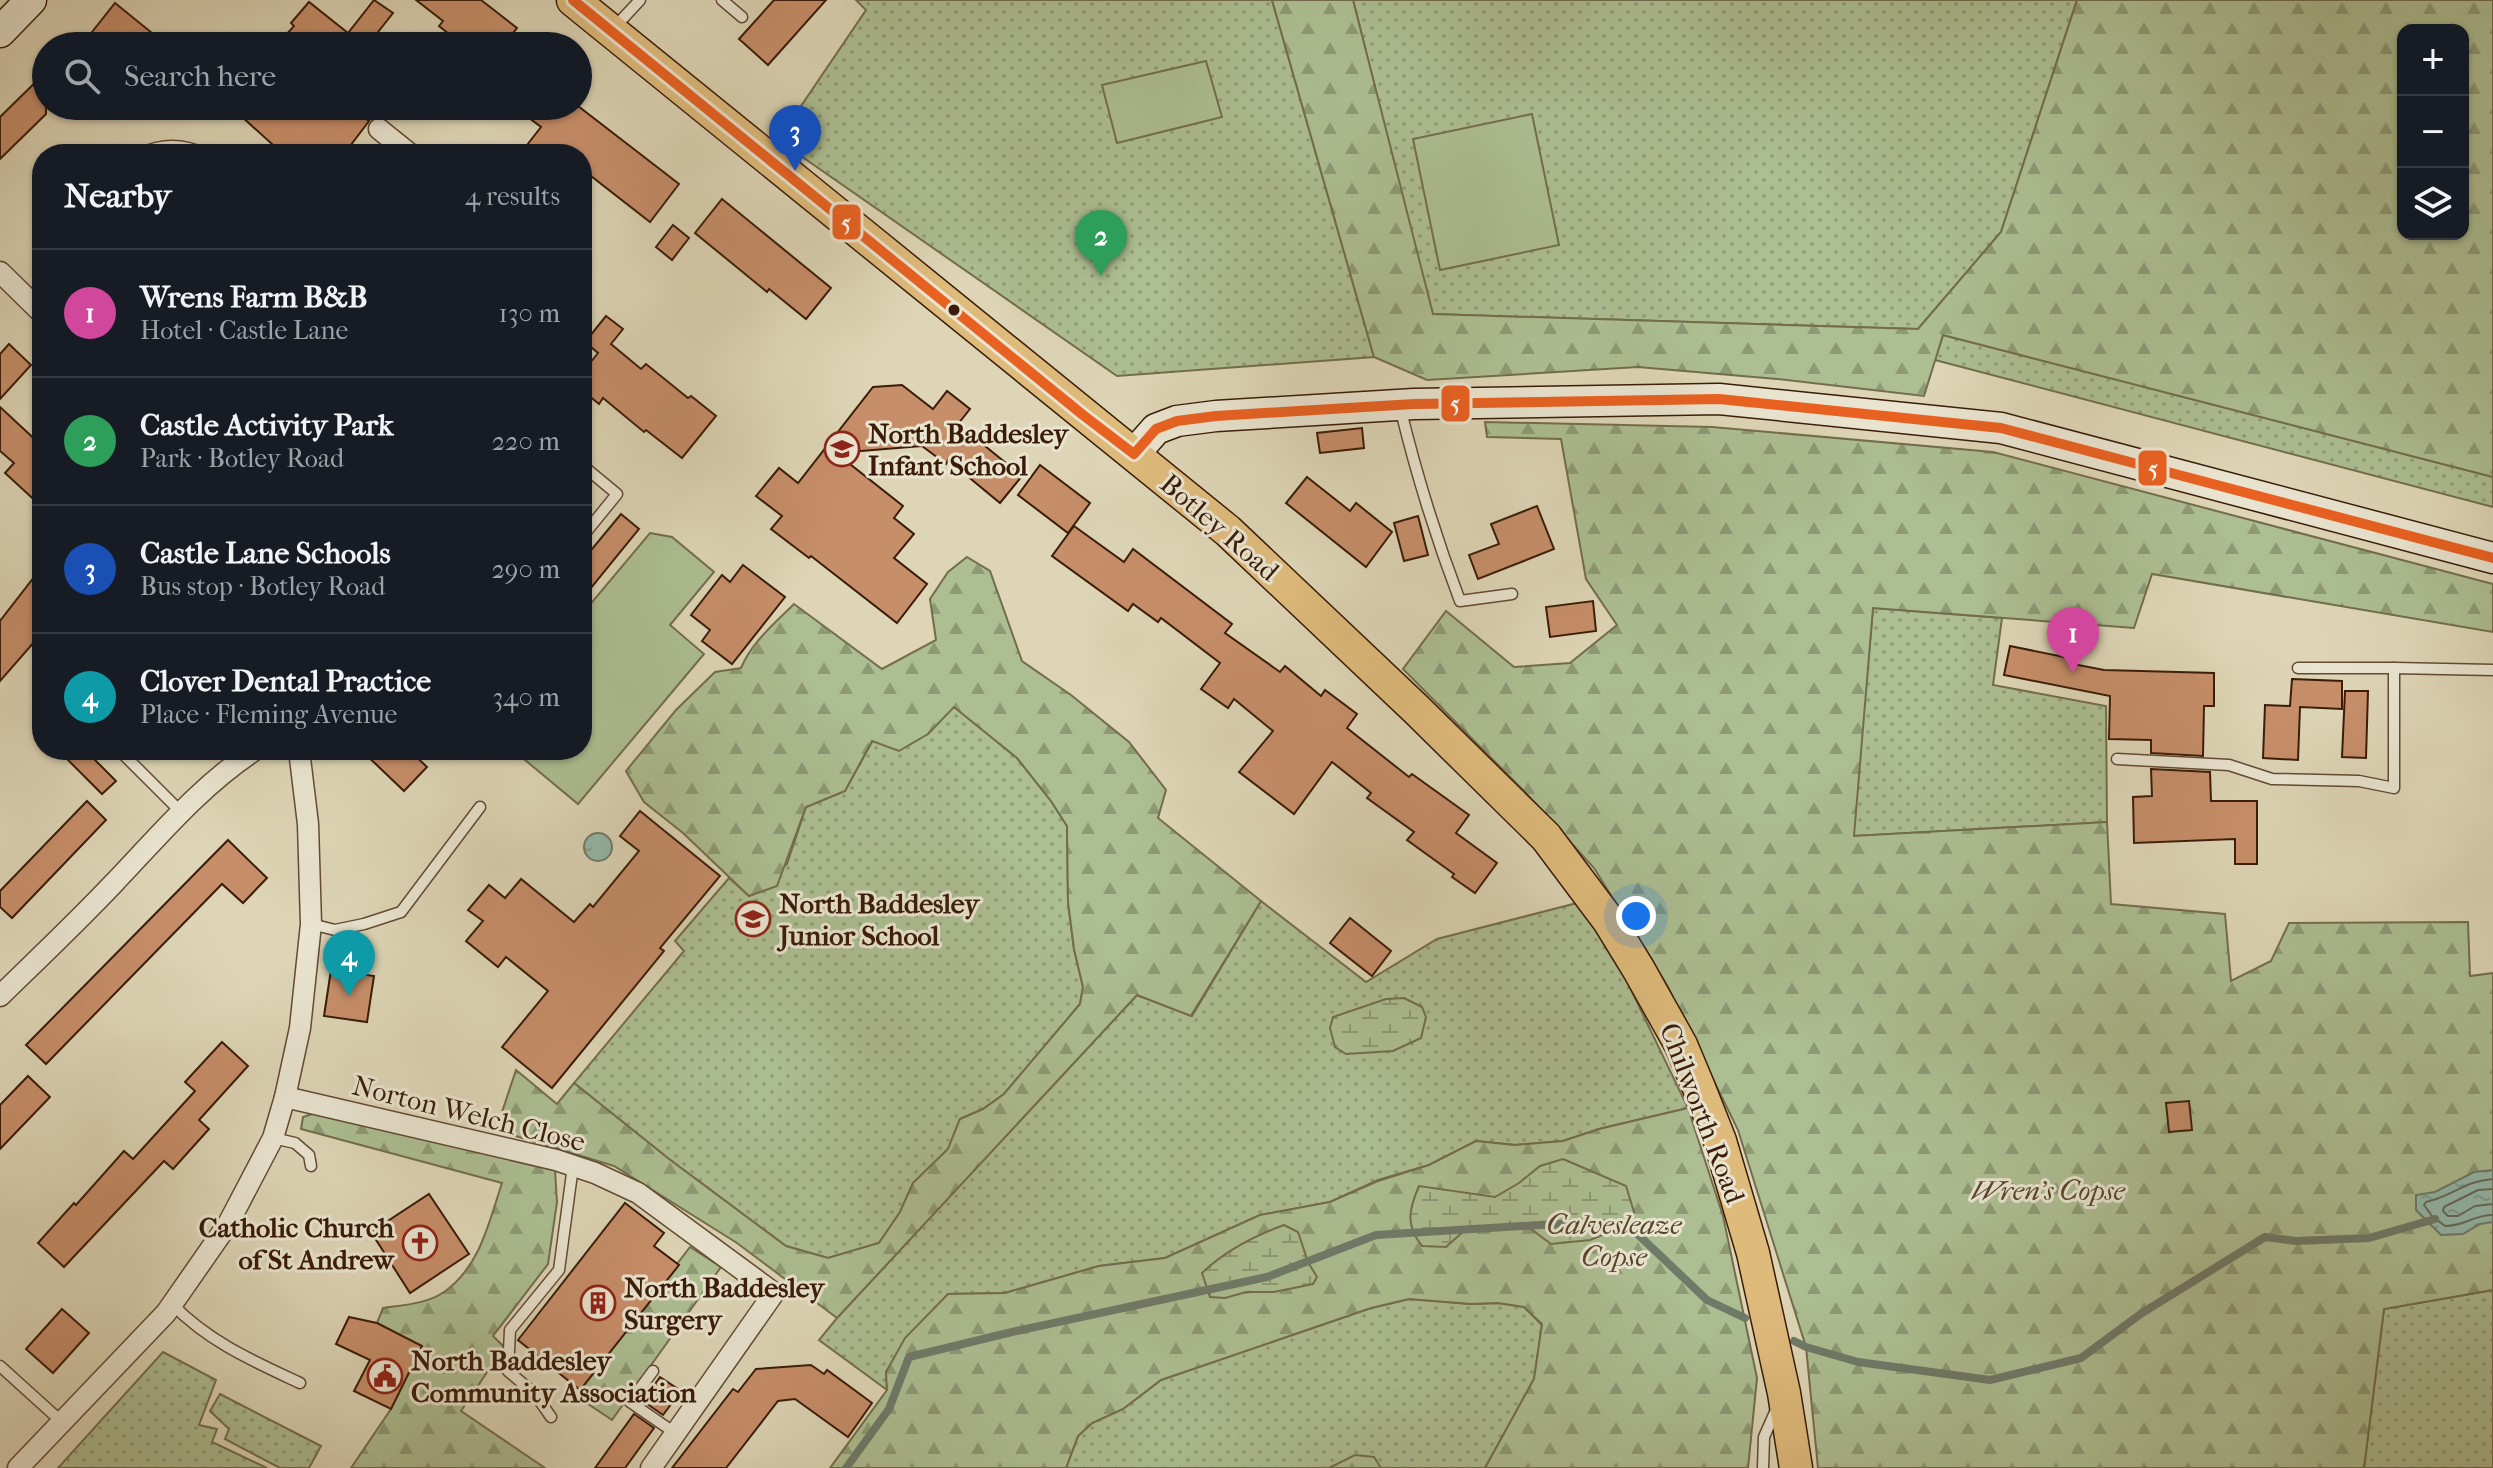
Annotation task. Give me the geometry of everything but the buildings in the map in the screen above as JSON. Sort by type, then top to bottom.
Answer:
[{"type":"main road","name":"Botley Road","points":[[573,0],[1134,454],[1260,560],[1546,837]]},
{"type":"main road","name":"Chilworth Road","points":[[1546,837],[1609,921],[1639,970],[1681,1045],[1720,1141],[1753,1253],[1784,1393],[1796,1468]]},
{"type":"street","points":[[0,32],[31,0]]},
{"type":"street","points":[[379,129],[398,144]]},
{"type":"street","points":[[0,272],[32,303]]},
{"type":"street","points":[[1134,454],[1156,429],[1177,421],[1237,414],[1400,405],[1719,399],[2001,428],[2493,558]]},
{"type":"street","points":[[0,996],[112,886],[181,812],[239,760]]},
{"type":"street","points":[[18,1468],[172,1304],[228,1224],[273,1138],[300,1028],[311,924],[308,824],[300,760]]},
{"type":"street","name":"Norton Welch Close","points":[[285,1097],[595,1173],[638,1193],[774,1293],[651,1468]]},
{"type":"lane","points":[[611,30],[640,0]]},
{"type":"lane","points":[[722,0],[742,17]]},
{"type":"lane","points":[[1400,405],[1412,459],[1460,601],[1512,594]]},
{"type":"lane","points":[[592,473],[617,494],[592,525]]},
{"type":"lane","points":[[2298,668],[2493,670]]},
{"type":"lane","points":[[2117,759],[2229,765],[2272,779],[2359,781],[2394,788],[2394,668]]},
{"type":"lane","points":[[129,760],[181,812]]},
{"type":"lane","points":[[311,924],[335,930],[401,912],[480,807]]},
{"type":"lane","points":[[273,1138],[295,1143],[309,1155],[311,1166]]},
{"type":"lane","points":[[551,1417],[535,1394],[508,1371],[510,1330],[559,1270],[573,1166]]},
{"type":"lane","points":[[172,1304],[202,1332],[227,1348],[300,1383]]},
{"type":"lane","points":[[0,1366],[63,1423]]},
{"type":"lane","points":[[653,1371],[630,1402],[675,1433]]},
{"type":"lane","points":[[1763,1468],[1764,1437],[1784,1393]]},
{"type":"green space","points":[[856,0],[1272,0],[1374,357],[1117,376],[778,140],[866,10]]},
{"type":"green space","points":[[1272,0],[1353,0],[1433,314],[1918,329],[2001,232],[2077,0],[2493,0],[2493,477],[1943,335],[1924,396],[1638,367],[1427,380],[1374,357]]},
{"type":"green space","points":[[1353,0],[2077,0],[2001,232],[1918,329],[1432,314]]},
{"type":"green space","points":[[1206,61],[1222,117],[1117,143],[1102,85]]},
{"type":"green space","points":[[1532,114],[1559,245],[1440,270],[1413,139]]},
{"type":"green space","points":[[1943,335],[2493,477],[2493,507],[1935,360]]},
{"type":"green space","name":"Wren's Copse","points":[[1485,422],[1712,427],[1993,452],[2493,584],[2493,632],[2152,574],[2134,628],[1873,608],[1854,836],[2107,822],[2111,904],[2225,914],[2231,981],[2271,961],[2289,923],[2468,922],[2470,976],[2493,973],[2493,1290],[2384,1309],[2364,1468],[1818,1468],[1806,1347],[1738,1130],[1667,985],[1594,868],[1524,791],[1403,669],[1446,611],[1514,667],[1570,663],[1617,625],[1586,579],[1561,439],[1487,437]]},
{"type":"green space","points":[[650,533],[672,537],[714,572],[670,625],[704,654],[578,804],[525,760],[592,760],[592,602]]},
{"type":"green space","points":[[967,557],[990,571],[1022,661],[1071,695],[1129,742],[1166,790],[1158,818],[1261,901],[1191,1016],[1137,995],[837,1318],[737,1243],[614,1166],[496,1130],[516,1070],[557,1104],[574,1083],[786,1246],[828,1258],[879,1243],[900,1212],[913,1183],[948,1149],[960,1119],[983,1109],[1004,1094],[1080,1004],[1083,987],[1068,902],[1067,826],[1017,758],[954,707],[928,734],[899,751],[872,741],[845,791],[806,807],[777,886],[749,896],[683,833],[644,802],[626,771],[676,710],[715,672],[741,668],[757,642],[794,604],[882,669],[936,640],[930,599],[948,572]]},
{"type":"green space","points":[[1873,608],[2002,618],[1993,685],[2106,706],[2107,822],[1853,836]]},
{"type":"green space","points":[[953,706],[1017,758],[1067,826],[1068,902],[1083,987],[1080,1004],[1004,1094],[983,1109],[960,1119],[948,1149],[913,1183],[900,1212],[879,1243],[828,1258],[786,1246],[574,1083],[684,951],[675,941],[729,878],[749,896],[787,864],[806,807],[845,791],[873,740],[928,734]]},
{"type":"green space","points":[[1261,901],[1366,982],[1437,939],[1581,902],[1620,967],[1688,1108],[1599,1129],[1563,1141],[1515,1145],[1476,1141],[1429,1165],[1378,1180],[1330,1202],[1260,1215],[1165,1258],[1099,1266],[1005,1293],[948,1294],[886,1372],[887,1390],[819,1340],[1137,995],[1192,1016]]},
{"type":"green space","points":[[1404,998],[1422,1007],[1426,1017],[1421,1038],[1393,1051],[1346,1054],[1335,1047],[1330,1028],[1333,1017],[1386,999]]},
{"type":"green space","name":"Calvesleaze Copse","points":[[1688,1108],[1723,1216],[1757,1378],[1748,1468],[1485,1468],[1534,1379],[1542,1324],[1524,1307],[1409,1299],[1371,1308],[1161,1380],[1123,1409],[1092,1423],[1078,1436],[1066,1468],[830,1468],[887,1390],[886,1372],[905,1338],[948,1294],[1005,1293],[1099,1266],[1165,1258],[1260,1215],[1330,1202],[1378,1181],[1429,1165],[1476,1141],[1515,1145],[1563,1141],[1599,1129]]},
{"type":"green space","points":[[315,1113],[555,1170],[557,1202],[548,1264],[493,1336],[504,1347],[461,1411],[545,1468],[351,1468],[391,1409],[422,1347],[377,1323],[383,1308],[430,1299],[456,1282],[482,1243],[502,1183],[301,1129],[303,1117]]},
{"type":"green space","points":[[1563,1159],[1626,1186],[1634,1212],[1628,1225],[1590,1240],[1551,1244],[1527,1226],[1465,1230],[1446,1247],[1422,1246],[1413,1231],[1410,1217],[1419,1186],[1495,1197],[1540,1166]]},
{"type":"green space","points":[[1284,1225],[1298,1232],[1308,1262],[1317,1277],[1313,1284],[1274,1292],[1210,1297],[1202,1273],[1241,1244]]},
{"type":"green space","points":[[690,1247],[721,1267],[612,1420],[576,1396]]},
{"type":"green space","points":[[2493,1290],[2493,1468],[2364,1468],[2384,1309]]},
{"type":"green space","points":[[1409,1299],[1524,1307],[1542,1325],[1534,1379],[1485,1468],[1066,1468],[1078,1436],[1092,1423],[1123,1409],[1161,1380],[1371,1308]]},
{"type":"green space","points":[[163,1352],[216,1380],[199,1425],[217,1429],[212,1442],[267,1468],[58,1468]]},
{"type":"green space","points":[[220,1394],[321,1446],[309,1468],[280,1468],[225,1439],[229,1429],[210,1411]]},
{"type":"green space","points":[[1355,1455],[1374,1457],[1381,1468],[1329,1468]]},
{"type":"water","points":[[598,833],[608,837],[612,847],[608,857],[598,861],[588,857],[584,847],[588,837]]},
{"type":"water","points":[[2493,1170],[2493,1222],[2480,1224],[2463,1234],[2441,1235],[2416,1210],[2416,1195],[2435,1192],[2474,1172]]},
{"type":"waterway","points":[[1794,1341],[1858,1362],[1990,1380],[2081,1358],[2142,1313],[2265,1237],[2296,1241],[2369,1238],[2435,1219]]},
{"type":"waterway","points":[[846,1468],[889,1409],[909,1357],[1267,1277],[1376,1235],[1589,1222],[1628,1225],[1707,1300],[1745,1318]]},
{"type":"transit line","name":"5","points":[[573,0],[1134,454],[1156,429],[1177,421],[1216,416],[1414,404],[1719,399],[2001,428],[2493,558]]},
{"type":"place","name":"Castle Lane Schools","points":[[795,171]]},
{"type":"place","name":"Castle Activity Park","points":[[1101,276]]},
{"type":"place","name":"North Baddesley Infant School","points":[[842,449]]},
{"type":"place","name":"Wrens Farm B&B","points":[[2073,673]]},
{"type":"place","name":"North Baddesley Junior School","points":[[753,919]]},
{"type":"place","name":"Clover Dental Practice","points":[[349,996]]},
{"type":"place","name":"Catholic Church of St Andrew","points":[[420,1243]]},
{"type":"place","name":"North Baddesley Surgery","points":[[598,1303]]},
{"type":"place","name":"North Baddesley Community Association","points":[[385,1376]]}]
